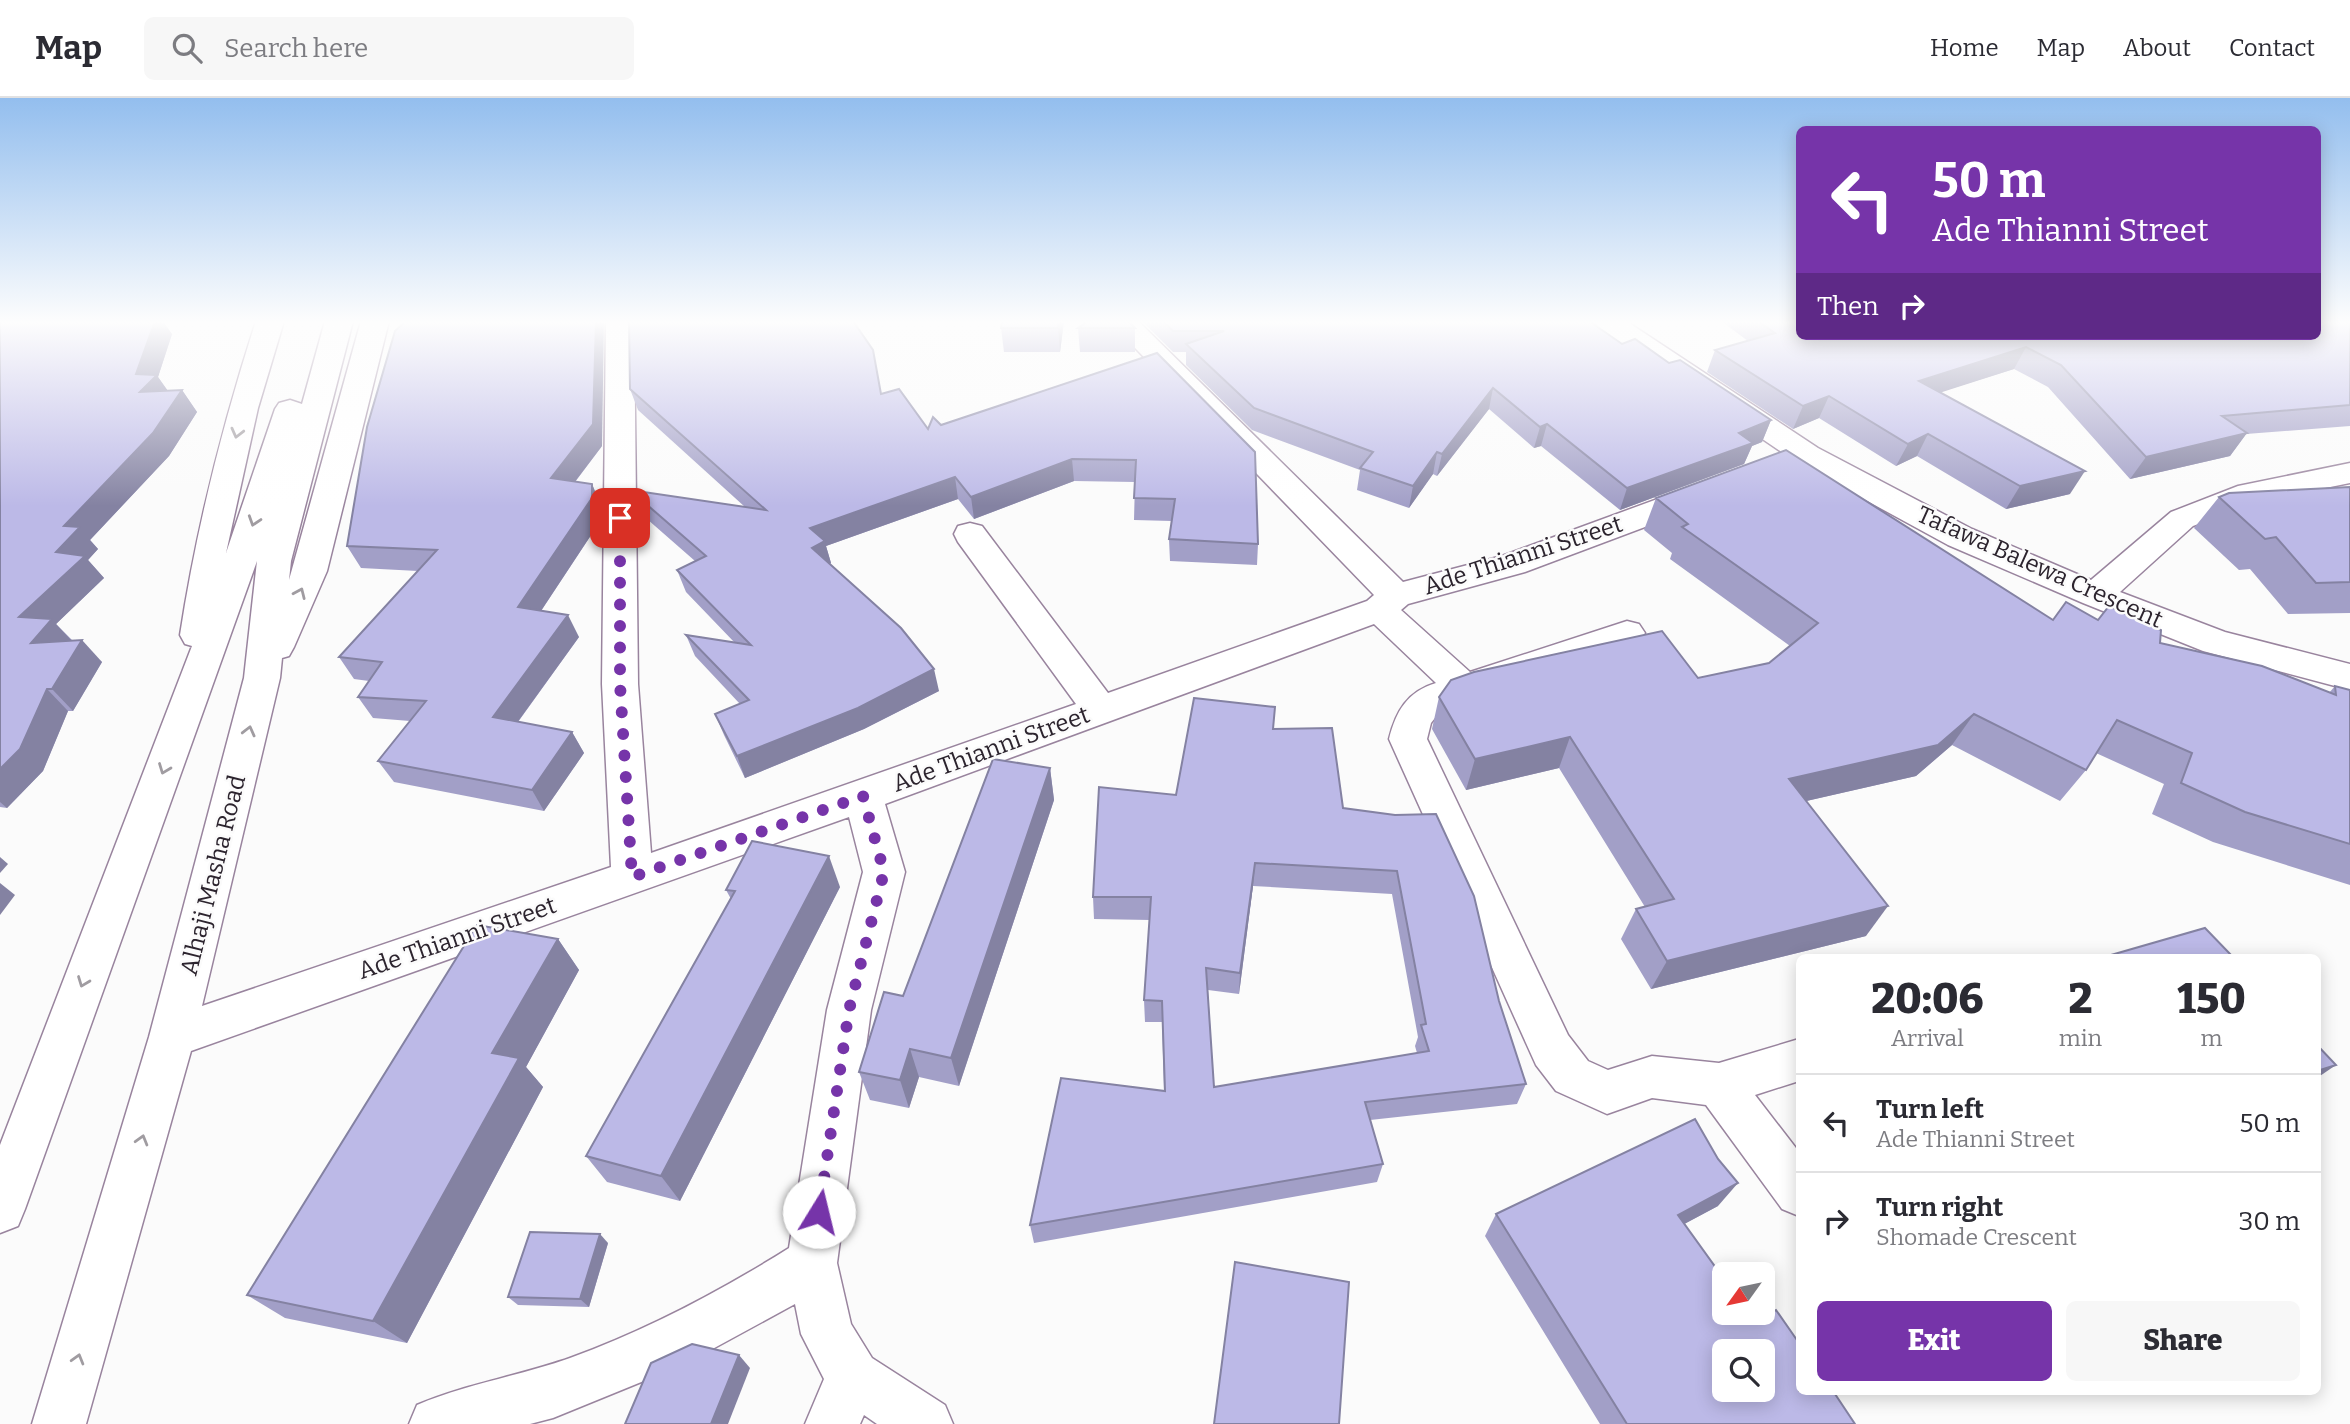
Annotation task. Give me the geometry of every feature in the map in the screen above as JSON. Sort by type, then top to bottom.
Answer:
[{"type":"street","points":[[188,706],[212,537],[251,383]]},
{"type":"street","points":[[262,678],[310,571],[359,383]]},
{"type":"street","points":[[620,383],[620,684],[632,877]]},
{"type":"street","points":[[1181,383],[1388,602],[1464,688]]},
{"type":"street","name":"Tafawa Balewa Crescent","points":[[1702,383],[1807,455],[1960,537],[2095,595],[2216,642],[2350,677]]},
{"type":"street","name":"Alhaji Masha Road","points":[[0,1209],[310,384]]},
{"type":"street","name":"Alhaji Masha Road","points":[[59,1424],[172,1037],[262,678],[274,561],[310,384]]},
{"type":"street","name":"Ade Thianni Street","points":[[172,1037],[863,796],[1388,602],[1513,564],[1807,455]]},
{"type":"street","points":[[2095,595],[2182,519],[2249,494],[2350,473]]},
{"type":"street","points":[[970,534],[1100,709]]},
{"type":"street","points":[[1627,633],[1429,699],[1413,719],[1408,739],[1552,1049],[1572,1076],[1606,1091],[1652,1077],[1719,1084],[1796,1061]]},
{"type":"street","points":[[863,796],[884,872],[849,1010],[812,1263],[843,1400],[926,1424]]},
{"type":"street","points":[[1719,1084],[1796,1188]]},
{"type":"street","points":[[436,1424],[468,1411],[566,1386],[657,1352],[747,1305],[812,1263]]},
{"type":"building","points":[[0,383],[149,383],[140,392],[182,390],[153,433],[64,526],[80,527],[56,552],[85,556],[19,617],[52,619],[31,643],[82,640],[52,689],[47,689],[20,749],[0,769]]},
{"type":"building","points":[[380,383],[594,383],[593,424],[551,478],[592,484],[592,498],[518,607],[568,615],[493,717],[572,732],[532,790],[378,761],[426,701],[358,697],[382,662],[339,657],[437,550],[347,546],[367,427]]},
{"type":"building","points":[[630,383],[879,383],[881,394],[899,389],[928,429],[933,417],[941,425],[1067,383],[1187,383],[1255,452],[1258,544],[1169,539],[1175,499],[1134,498],[1136,460],[1072,459],[971,497],[955,477],[810,528],[825,541],[812,548],[901,628],[934,669],[858,708],[737,756],[715,714],[749,700],[686,635],[751,645],[677,570],[706,556],[630,490],[766,510],[630,389]]},
{"type":"building","points":[[1227,383],[1715,383],[1771,420],[1739,433],[1753,443],[1627,488],[1547,424],[1540,427],[1493,388],[1442,454],[1437,452],[1413,486],[1360,468],[1373,452],[1254,408]]},
{"type":"building","points":[[1767,383],[1922,383],[2085,471],[2020,486],[1928,434],[1908,444],[1829,396],[1803,406]]},
{"type":"building","points":[[2078,383],[2350,383],[2350,405],[2222,416],[2247,433],[2146,457]]},
{"type":"building","points":[[1786,450],[2053,620],[2066,602],[2098,620],[2109,606],[2161,630],[2160,643],[2262,666],[2336,695],[2335,686],[2350,690],[2350,844],[2245,812],[2181,783],[2192,753],[2117,720],[2086,770],[1974,714],[1938,745],[1789,779],[1888,906],[1667,961],[1636,909],[1674,899],[1570,737],[1475,759],[1439,697],[1451,680],[1474,672],[1662,631],[1698,678],[1769,663],[1818,623],[1682,527],[1688,524],[1656,498]]},
{"type":"building","points":[[2350,487],[2350,582],[2316,583],[2276,537],[2265,539],[2219,497],[2229,493]]},
{"type":"building","points":[[1194,698],[1275,707],[1273,729],[1332,728],[1343,808],[1395,815],[1436,814],[1474,896],[1499,1001],[1526,1084],[1365,1102],[1383,1164],[1030,1225],[1061,1078],[1165,1091],[1162,1001],[1144,1000],[1151,897],[1093,897],[1099,787],[1176,795]],"holes":[[[1255,863],[1397,871],[1426,1024],[1421,1025],[1429,1051],[1214,1087],[1206,968],[1240,973]]]},
{"type":"building","points":[[993,759],[1050,768],[951,1058],[910,1049],[900,1080],[859,1072],[884,992],[903,996]]},
{"type":"building","points":[[752,841],[829,856],[661,1176],[586,1156],[735,891],[726,890]]},
{"type":"building","points":[[477,925],[558,939],[492,1053],[519,1058],[373,1321],[247,1295]]},
{"type":"building","points":[[2205,928],[2230,954],[2114,954]]},
{"type":"building","points":[[2321,1049],[2336,1065],[2321,1070]]},
{"type":"building","points":[[1695,1119],[1718,1159],[1738,1183],[1678,1215],[1712,1262],[1712,1325],[1775,1325],[1776,1310],[1796,1339],[1796,1395],[1836,1395],[1855,1424],[1627,1424],[1496,1214]]},
{"type":"building","points":[[530,1232],[600,1234],[580,1299],[508,1297]]},
{"type":"building","points":[[1235,1262],[1349,1282],[1339,1424],[1214,1424]]},
{"type":"building","points":[[692,1344],[739,1355],[711,1424],[625,1424],[651,1363]]},
{"type":"route","points":[[620,518],[620,684],[632,877],[863,796],[884,872],[849,1010],[819,1212]]}]
